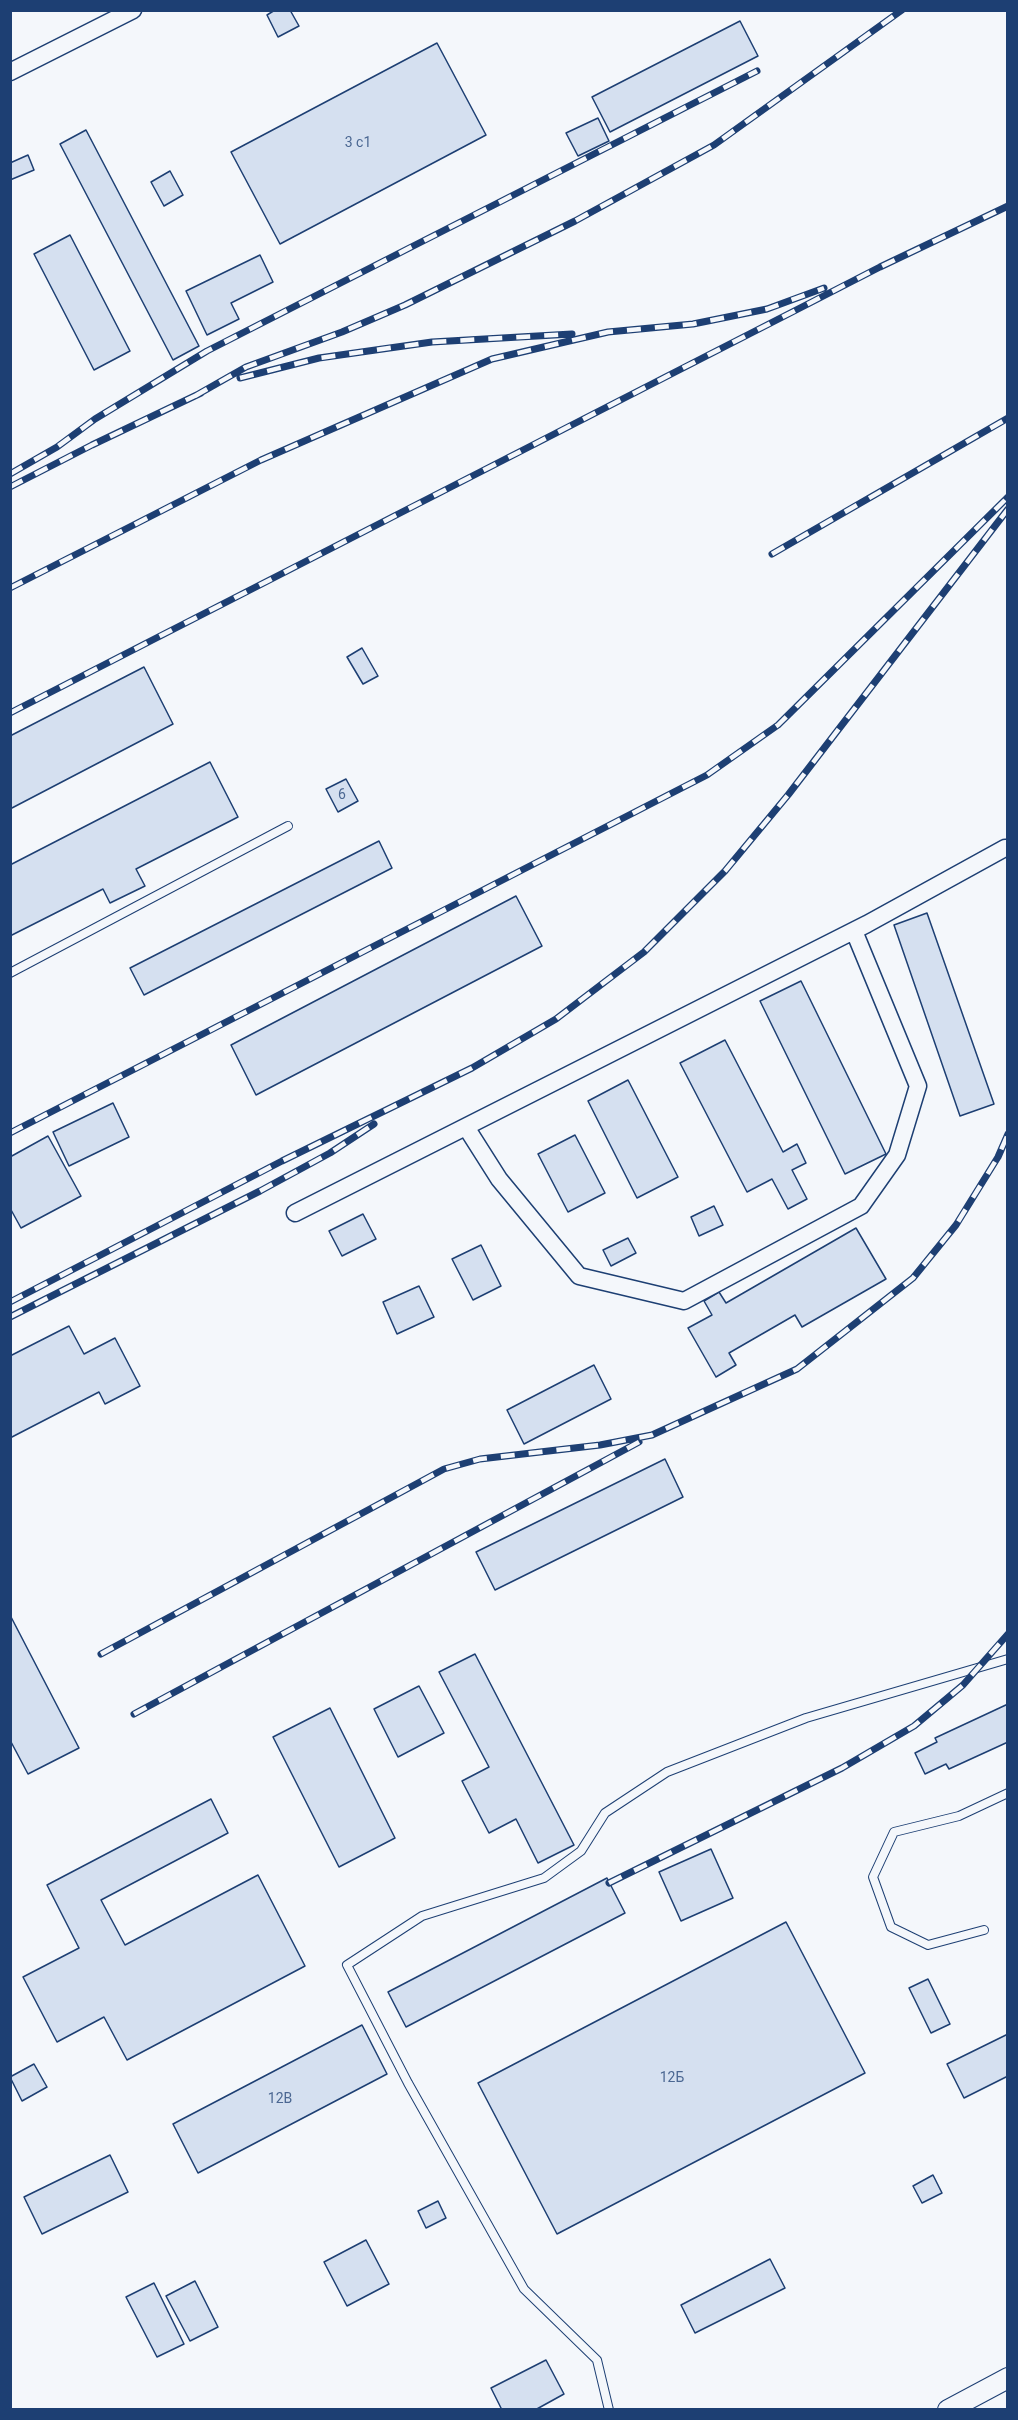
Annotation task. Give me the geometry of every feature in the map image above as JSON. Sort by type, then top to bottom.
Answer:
[{"type":"street","points":[[10,72],[133,10]]},
{"type":"street","points":[[295,1214],[854,931],[1008,848]]},
{"type":"street","points":[[466,1127],[500,1179],[579,1276],[684,1300],[861,1206],[897,1155],[918,1086],[854,931]]},
{"type":"street","points":[[948,2409],[1008,2379]]},
{"type":"lane","points":[[10,973],[288,826]]},
{"type":"lane","points":[[609,2409],[597,2360],[524,2289],[408,2083],[346,1965],[422,1916],[544,1878],[581,1851],[605,1813],[667,1772],[806,1718],[1008,1659]]},
{"type":"lane","points":[[984,1930],[928,1945],[891,1928],[873,1877],[894,1832],[959,1816],[1008,1793]]},
{"type":"building","points":[[275,10],[290,10],[299,26],[278,37],[267,15]]},
{"type":"building","points":[[740,21],[758,56],[610,132],[592,97]]},
{"type":"building","points":[[437,43],[486,135],[280,244],[231,152]]},
{"type":"building","points":[[598,118],[609,141],[578,156],[566,133]]},
{"type":"building","points":[[86,130],[199,346],[173,360],[60,144]]},
{"type":"building","points":[[28,155],[34,170],[10,180],[10,163]]},
{"type":"building","points":[[170,171],[183,195],[164,206],[151,182]]},
{"type":"building","points":[[70,235],[130,351],[94,370],[34,254]]},
{"type":"building","points":[[260,255],[273,282],[231,303],[239,319],[207,335],[186,291]]},
{"type":"building","points":[[362,648],[378,676],[363,684],[347,657]]},
{"type":"building","points":[[144,667],[173,724],[10,809],[10,736]]},
{"type":"building","points":[[210,762],[238,817],[136,869],[145,886],[110,903],[103,889],[10,936],[10,865]]},
{"type":"building","points":[[346,779],[358,801],[338,812],[326,789]]},
{"type":"building","points":[[379,841],[392,868],[144,995],[130,968]]},
{"type":"building","points":[[516,896],[542,946],[256,1095],[231,1045]]},
{"type":"building","points":[[927,913],[994,1104],[960,1116],[894,925]]},
{"type":"building","points":[[801,981],[886,1154],[845,1174],[760,1001]]},
{"type":"building","points":[[725,1040],[783,1152],[797,1144],[806,1163],[792,1170],[807,1199],[788,1209],[772,1179],[747,1192],[680,1063]]},
{"type":"building","points":[[628,1080],[678,1177],[637,1198],[588,1101]]},
{"type":"building","points":[[113,1103],[129,1137],[69,1166],[53,1132]]},
{"type":"building","points":[[575,1135],[605,1193],[568,1212],[538,1154]]},
{"type":"building","points":[[48,1136],[81,1196],[21,1228],[10,1208],[10,1157]]},
{"type":"building","points":[[714,1206],[723,1225],[699,1236],[691,1217]]},
{"type":"building","points":[[363,1214],[376,1239],[342,1256],[329,1231]]},
{"type":"building","points":[[856,1228],[886,1279],[802,1327],[795,1315],[729,1353],[736,1365],[716,1377],[688,1328],[712,1315],[704,1301],[719,1292],[726,1303]]},
{"type":"building","points":[[628,1238],[636,1253],[611,1266],[603,1250]]},
{"type":"building","points":[[481,1245],[501,1286],[473,1300],[452,1259]]},
{"type":"building","points":[[419,1286],[434,1317],[397,1334],[383,1302]]},
{"type":"building","points":[[69,1326],[84,1354],[115,1338],[140,1386],[105,1404],[99,1392],[10,1438],[10,1356]]},
{"type":"building","points":[[594,1365],[611,1399],[524,1444],[507,1410]]},
{"type":"building","points":[[665,1459],[683,1497],[495,1590],[476,1552]]},
{"type":"building","points":[[10,1615],[79,1748],[28,1774],[10,1740]]},
{"type":"building","points":[[475,1654],[574,1845],[538,1863],[516,1819],[489,1833],[462,1781],[489,1767],[439,1672]]},
{"type":"building","points":[[419,1686],[444,1733],[398,1757],[374,1709]]},
{"type":"building","points":[[1008,1704],[1008,1742],[949,1769],[946,1764],[925,1774],[915,1753],[937,1742],[935,1738]]},
{"type":"building","points":[[330,1708],[395,1838],[339,1867],[273,1737]]},
{"type":"building","points":[[211,1799],[228,1833],[101,1900],[125,1945],[258,1875],[305,1966],[127,2060],[104,2017],[57,2042],[23,1977],[79,1948],[47,1885]]},
{"type":"building","points":[[711,1849],[733,1898],[681,1921],[659,1872]]},
{"type":"building","points":[[607,1878],[625,1913],[406,2027],[388,1992]]},
{"type":"building","points":[[786,1922],[865,2073],[557,2234],[478,2083]]},
{"type":"building","points":[[928,1979],[950,2024],[931,2033],[909,1988]]},
{"type":"building","points":[[362,2025],[387,2074],[198,2173],[173,2124]]},
{"type":"building","points":[[1008,2034],[1008,2076],[964,2098],[947,2064]]},
{"type":"building","points":[[34,2064],[47,2087],[22,2101],[10,2077]]},
{"type":"building","points":[[110,2155],[128,2192],[42,2234],[24,2197]]},
{"type":"building","points":[[933,2175],[942,2193],[922,2203],[913,2186]]},
{"type":"building","points":[[438,2201],[446,2218],[426,2228],[418,2211]]},
{"type":"building","points":[[366,2240],[389,2284],[347,2306],[324,2262]]},
{"type":"building","points":[[770,2259],[785,2288],[695,2333],[681,2305]]},
{"type":"building","points":[[195,2281],[218,2327],[190,2341],[166,2296]]},
{"type":"building","points":[[154,2283],[184,2344],[157,2357],[126,2297]]},
{"type":"building","points":[[546,2360],[564,2394],[535,2410],[502,2410],[491,2388]]},
{"type":"railway","points":[[195,396],[246,367],[342,332],[405,305],[575,221],[714,145],[902,10]]},
{"type":"railway","points":[[10,474],[57,447],[95,419],[207,351],[757,71]]},
{"type":"railway","points":[[10,713],[880,267],[1008,206]]},
{"type":"railway","points":[[10,588],[261,460],[492,359],[608,332],[693,324],[767,309],[824,288]]},
{"type":"railway","points":[[240,378],[319,358],[432,342],[572,334]]},
{"type":"railway","points":[[10,487],[201,393]]},
{"type":"railway","points":[[772,554],[1008,418]]},
{"type":"railway","points":[[10,1133],[707,775],[778,725],[1008,497]]},
{"type":"railway","points":[[10,1302],[282,1161],[472,1068],[556,1019],[644,952],[725,871],[788,795],[1008,509]]},
{"type":"railway","points":[[10,1317],[260,1191],[330,1153],[374,1124]]},
{"type":"railway","points":[[101,1654],[444,1469],[480,1459],[600,1445],[652,1435],[797,1369],[913,1278],[956,1225],[998,1157],[1008,1134]]},
{"type":"railway","points":[[134,1714],[639,1442]]},
{"type":"railway","points":[[609,1883],[842,1768],[914,1726],[963,1685],[1008,1634]]}]
